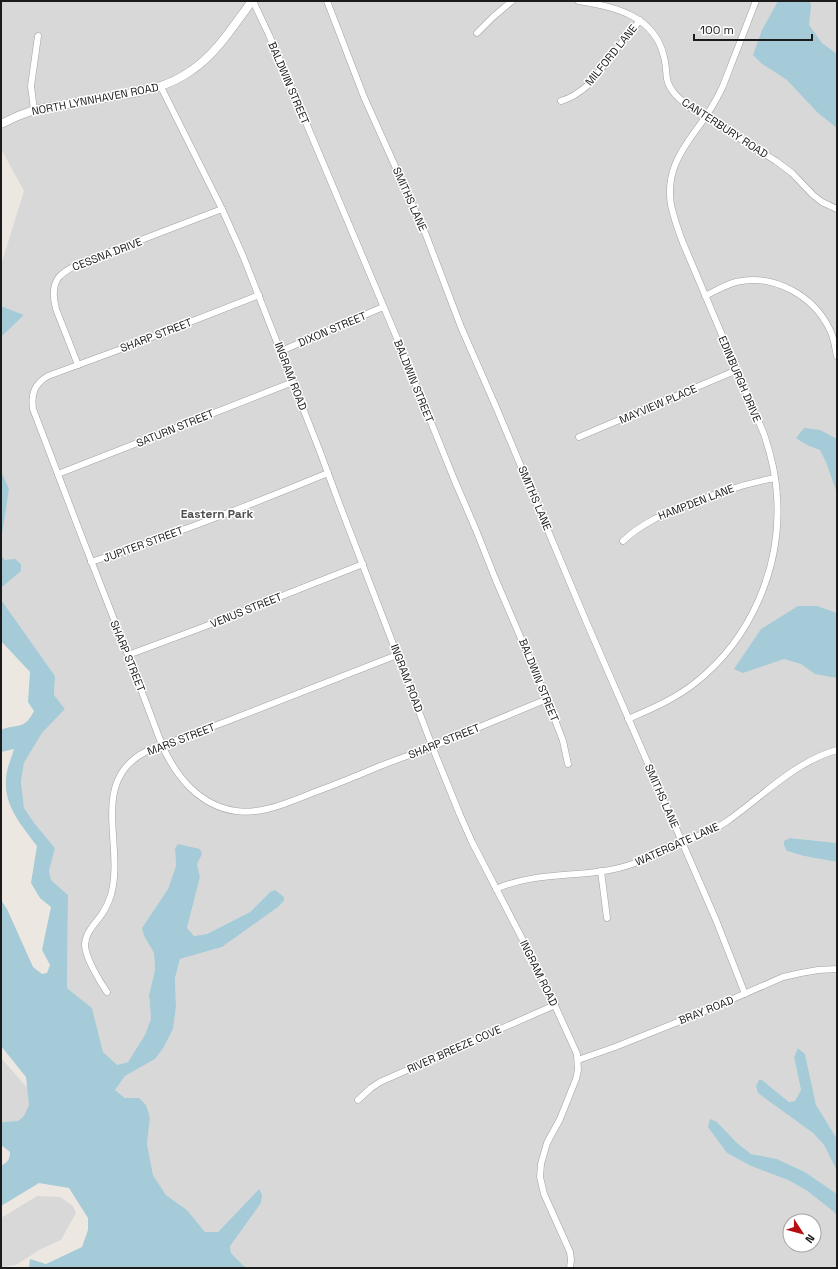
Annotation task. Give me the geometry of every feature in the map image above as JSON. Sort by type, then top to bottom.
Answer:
[{"type":"street","name":"NORTH LYNNHAVEN ROAD","points":[[1,124],[34,110],[148,90],[161,87],[175,81],[193,70],[206,58],[253,1]]},
{"type":"street","name":"BALDWIN STREET","points":[[253,1],[547,699],[563,741],[568,764]]},
{"type":"street","name":"SMITHS LANE","points":[[327,1],[364,97],[426,235],[461,327],[586,622],[716,920],[745,994]]},
{"type":"street","points":[[477,33],[512,1]]},
{"type":"street","name":"CANTERBURY ROAD","points":[[578,1],[623,11],[640,20],[650,30],[663,52],[667,77],[672,91],[689,107],[776,161],[792,173],[813,195],[822,202],[837,209]]},
{"type":"street","name":"EDINBURGH DRIVE","points":[[628,719],[679,694],[694,683],[721,658],[745,627],[756,607],[763,590],[773,556],[778,516],[775,478],[770,454],[764,434],[705,296],[676,223],[671,204],[670,191],[675,165],[679,155],[705,117],[722,88],[756,1]]},
{"type":"street","name":"MILFORD LANE","points":[[561,101],[572,97],[588,85],[640,20]]},
{"type":"street","points":[[34,110],[31,86],[38,36]]},
{"type":"street","name":"INGRAM ROAD","points":[[161,87],[222,209],[259,295],[397,655],[469,835],[541,975],[577,1054],[578,1070],[576,1079],[560,1119],[547,1143],[543,1154],[540,1177],[544,1194],[570,1252],[570,1268]]},
{"type":"street","name":"CESSNA DRIVE","points":[[78,365],[53,300],[54,286],[60,275],[67,269],[222,209]]},
{"type":"street","points":[[705,296],[726,286],[748,280],[771,282],[783,286],[804,298],[816,308],[834,339],[837,356]]},
{"type":"street","name":"SHARP STREET","points":[[259,295],[43,379],[38,384],[32,395],[33,409],[91,562],[128,654],[162,745],[177,773],[193,790],[218,806],[243,812],[266,808],[293,800],[433,746],[547,699]]},
{"type":"street","name":"DIXON STREET","points":[[281,351],[383,307]]},
{"type":"street","name":"MAYVIEW PLACE","points":[[579,437],[737,370]]},
{"type":"street","name":"SATURN STREET","points":[[58,474],[293,382]]},
{"type":"street","name":"JUPITER STREET","points":[[91,562],[179,532],[328,473]]},
{"type":"street","name":"HAMPDEN LANE","points":[[623,541],[655,518],[727,489],[775,478]]},
{"type":"street","name":"VENUS STREET","points":[[128,654],[198,629],[363,564]]},
{"type":"street","name":"MARS STREET","points":[[106,992],[88,958],[85,950],[85,944],[89,930],[108,904],[114,883],[114,791],[121,773],[140,754],[240,717],[397,655]]},
{"type":"street","name":"WATERGATE LANE","points":[[496,889],[518,881],[601,871],[624,867],[636,863],[662,850],[706,833],[725,823],[800,767],[814,758],[837,750]]},
{"type":"street","points":[[601,871],[607,918]]},
{"type":"street","name":"BRAY ROAD","points":[[578,1060],[703,1012],[770,982],[789,976],[818,970],[837,969]]},
{"type":"street","name":"RIVER BREEZE COVE","points":[[358,1100],[380,1082],[555,1005]]},
{"type":"shaded area","points":[[1,1],[837,1],[837,843],[791,838],[787,851],[804,856],[837,862],[837,1139],[816,1106],[805,1054],[799,1048],[794,1057],[801,1090],[795,1101],[789,1102],[762,1080],[824,1145],[837,1171],[837,1194],[805,1172],[777,1159],[751,1154],[736,1142],[717,1122],[727,1153],[751,1166],[788,1180],[806,1190],[834,1211],[837,1216],[837,1268],[246,1268],[231,1253],[230,1245],[261,1203],[259,1189],[218,1232],[205,1232],[187,1210],[166,1195],[153,1175],[147,1144],[150,1118],[139,1098],[125,1098],[115,1090],[125,1076],[155,1059],[164,1047],[173,1029],[176,1007],[175,978],[180,959],[222,947],[278,907],[284,901],[270,892],[250,912],[207,934],[194,936],[187,928],[200,877],[197,864],[175,849],[176,866],[168,889],[142,928],[144,936],[154,953],[155,970],[149,995],[151,1019],[146,1035],[128,1062],[117,1066],[103,1052],[92,1008],[67,988],[68,895],[51,880],[49,871],[55,848],[24,808],[21,781],[24,763],[42,733],[65,709],[54,695],[55,676],[2,601],[1,597],[1,588],[21,571],[5,560],[1,555],[1,542],[9,489],[1,471],[1,337],[24,315],[1,306],[1,265],[24,191],[1,149]]},
{"type":"shaded area","points":[[1,1058],[33,1094],[30,1109],[23,1121],[1,1122]]},
{"type":"shaded area","points":[[37,1196],[60,1197],[73,1206],[76,1213],[61,1240],[41,1249],[16,1265],[1,1267],[1,1218]]},
{"type":"water","points":[[778,1],[810,1],[811,6],[809,25],[822,43],[837,54],[837,128],[818,113],[787,80],[761,63],[753,55],[762,30]]},
{"type":"water","points":[[1,306],[24,315],[1,337]]},
{"type":"water","points":[[804,428],[820,430],[837,439],[837,493],[820,450],[807,445],[796,438]]},
{"type":"water","points":[[1,471],[9,489],[1,542]]},
{"type":"water","points":[[1,555],[5,560],[15,559],[21,564],[21,571],[1,588]]},
{"type":"water","points":[[1,597],[2,601],[55,676],[54,695],[65,709],[42,733],[24,763],[21,781],[24,808],[55,848],[49,871],[51,880],[68,895],[67,988],[92,1008],[103,1052],[117,1065],[128,1062],[145,1035],[151,1019],[149,995],[155,970],[154,953],[144,936],[142,928],[168,889],[176,866],[175,849],[178,844],[200,849],[202,854],[197,864],[200,877],[187,928],[194,936],[207,934],[250,912],[270,892],[275,890],[284,897],[284,901],[278,907],[222,947],[180,959],[175,978],[176,1007],[173,1029],[164,1047],[155,1059],[125,1076],[115,1090],[125,1098],[139,1098],[146,1105],[150,1118],[147,1144],[153,1175],[166,1195],[187,1210],[205,1232],[218,1232],[259,1189],[262,1195],[261,1203],[230,1246],[231,1253],[246,1268],[29,1268],[30,1259],[46,1264],[82,1247],[88,1230],[88,1218],[69,1188],[39,1183],[1,1206],[1,1166],[10,1157],[10,1152],[1,1145],[1,1122],[18,1121],[24,1116],[29,1105],[26,1077],[1,1046],[1,900],[7,909],[33,967],[42,974],[47,973],[50,965],[42,950],[51,907],[40,898],[31,883],[37,846],[15,815],[6,789],[7,772],[14,749],[1,752],[1,730],[23,724],[34,711],[28,702],[30,672],[1,641]]},
{"type":"water","points":[[798,606],[817,606],[837,613],[837,678],[815,674],[801,664],[784,659],[743,673],[734,669],[761,629]]},
{"type":"water","points":[[790,838],[837,843],[837,862],[804,856],[787,851],[784,841]]},
{"type":"water","points":[[798,1048],[805,1054],[816,1105],[837,1139],[837,1171],[824,1145],[813,1133],[758,1093],[756,1086],[759,1080],[762,1080],[789,1102],[795,1101],[801,1090],[794,1057]]},
{"type":"water","points":[[710,1119],[717,1122],[736,1142],[751,1154],[777,1159],[805,1172],[837,1194],[837,1216],[833,1211],[806,1190],[788,1180],[751,1166],[727,1153],[708,1127]]},
{"type":"district","name":"Eastern Park","points":[[217,514]]}]
